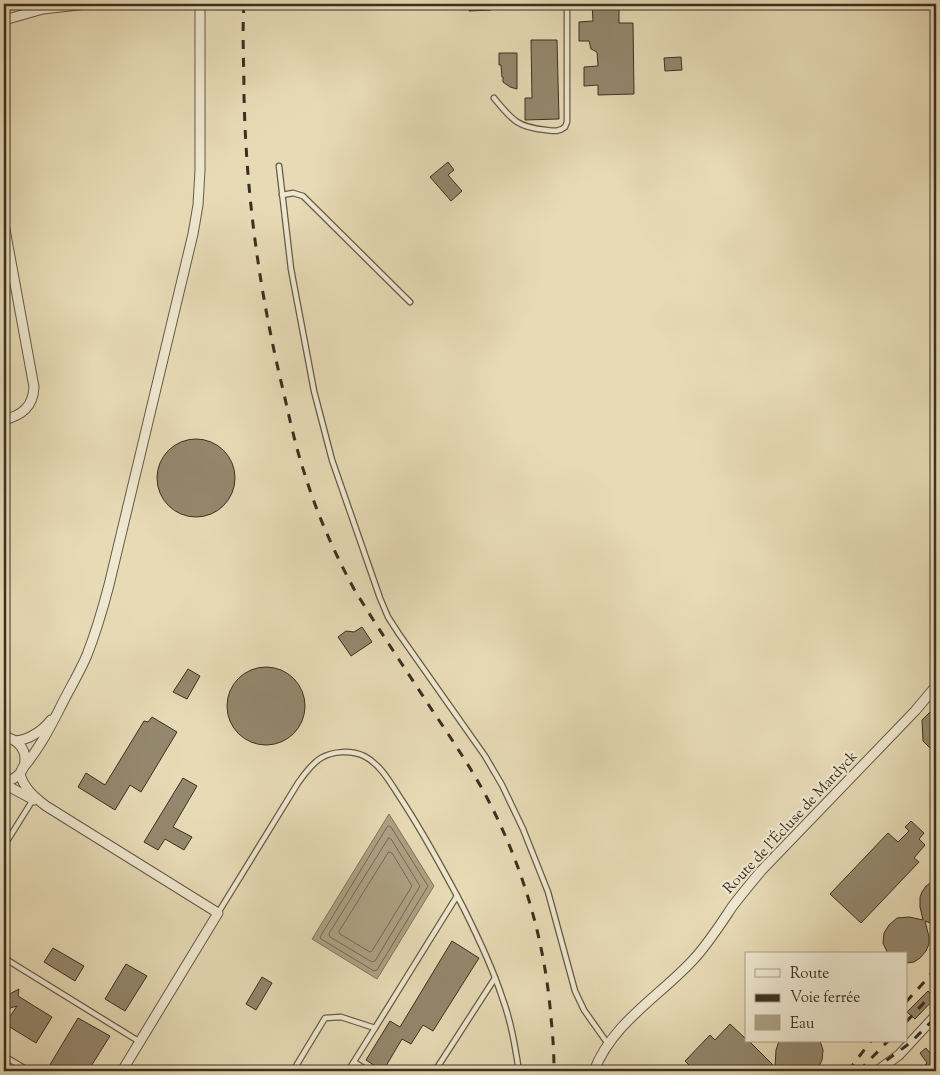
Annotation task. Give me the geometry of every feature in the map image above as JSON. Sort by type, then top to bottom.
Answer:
[{"type":"street","points":[[4,20],[43,9],[87,4]]},
{"type":"street","points":[[11,781],[31,759],[43,741],[75,681],[87,655],[109,585],[193,234],[199,196],[200,4]]},
{"type":"street","points":[[4,224],[34,387],[32,398],[27,407],[20,414],[4,420]]},
{"type":"street","name":"Route de l'Écluse de Mardyck","points":[[594,1071],[608,1044],[635,1014],[694,960],[761,871],[915,711],[936,686]]},
{"type":"street","points":[[16,741],[28,738],[38,732],[59,709]]},
{"type":"street","points":[[4,737],[16,741],[24,752],[25,762],[11,781]]},
{"type":"street","points":[[11,781],[25,786],[34,798]]},
{"type":"street","points":[[11,781],[46,806],[218,913],[122,1071]]},
{"type":"street","points":[[877,1071],[899,1054],[936,1015]]},
{"type":"lane","points":[[494,98],[511,118],[523,126],[558,131],[566,127],[567,4]]},
{"type":"lane","points":[[279,166],[290,268],[316,401],[332,460],[383,605],[403,641],[485,756],[502,785],[523,829],[548,892],[577,996],[584,1010],[608,1044]]},
{"type":"lane","points":[[282,195],[293,194],[303,196],[410,302]]},
{"type":"lane","points":[[218,913],[301,778],[309,769],[321,758],[330,754],[342,752],[363,756],[384,773],[433,851],[479,940],[495,978],[511,1026],[519,1071]]},
{"type":"lane","points":[[4,846],[34,798]]},
{"type":"lane","points":[[348,1071],[457,896]]},
{"type":"lane","points":[[4,958],[140,1042]]},
{"type":"lane","points":[[435,1071],[495,978]]},
{"type":"lane","points":[[293,1071],[325,1018],[341,1017],[375,1028]]},
{"type":"lane","points":[[4,1056],[29,1071]]},
{"type":"lane","points":[[354,1062],[368,1071]]},
{"type":"water","points":[[389,814],[434,886],[377,979],[312,939]]},
{"type":"building","points":[[469,4],[491,4],[491,10],[469,11]]},
{"type":"building","points":[[592,4],[619,6],[619,23],[633,23],[634,94],[598,95],[598,85],[584,86],[584,67],[598,66],[597,52],[591,49],[589,41],[579,41],[579,22],[593,21]]},
{"type":"building","points":[[531,40],[557,40],[559,119],[525,120],[525,98],[532,98]]},
{"type":"building","points":[[499,53],[517,53],[517,89],[503,82],[501,65],[499,65]]},
{"type":"building","points":[[681,57],[682,70],[665,71],[664,58]]},
{"type":"building","points":[[448,162],[454,170],[448,175],[462,191],[451,201],[430,177]]},
{"type":"building","points":[[196,439],[211,442],[228,456],[232,463],[235,478],[232,493],[218,510],[211,514],[196,517],[181,514],[164,500],[160,493],[157,478],[160,463],[174,446],[181,442]]},
{"type":"building","points":[[362,627],[372,642],[351,656],[338,637],[346,631],[354,632]]},
{"type":"building","points":[[266,667],[281,670],[294,678],[302,691],[305,706],[302,721],[294,734],[281,742],[266,745],[251,742],[238,734],[230,721],[227,706],[230,691],[238,678],[251,670]]},
{"type":"building","points":[[188,669],[200,676],[187,699],[173,692]]},
{"type":"building","points":[[936,706],[936,754],[923,741],[922,720]]},
{"type":"building","points":[[152,717],[177,732],[141,792],[130,785],[115,810],[78,787],[86,773],[105,785],[144,721],[148,722]]},
{"type":"building","points":[[183,778],[197,786],[173,827],[192,837],[184,850],[165,839],[158,850],[144,842]]},
{"type":"building","points":[[911,821],[924,833],[919,839],[925,845],[914,858],[919,862],[861,923],[830,894],[888,833],[898,842],[909,831],[905,827]]},
{"type":"building","points":[[936,879],[936,925],[925,921],[929,944],[920,958],[914,962],[908,963],[908,952],[887,952],[883,943],[884,933],[897,918],[909,917],[923,920],[920,897],[926,886]]},
{"type":"building","points":[[452,941],[479,958],[433,1031],[423,1025],[411,1044],[402,1039],[383,1071],[366,1060],[390,1021],[400,1027]]},
{"type":"building","points":[[53,948],[84,966],[75,981],[44,962]]},
{"type":"building","points":[[126,964],[147,976],[125,1011],[105,999]]},
{"type":"building","points":[[262,977],[272,983],[256,1010],[246,1004]]},
{"type":"building","points":[[19,989],[18,996],[52,1017],[36,1043],[5,1024],[17,1006],[7,1009],[6,996]]},
{"type":"building","points":[[928,991],[935,998],[915,1019],[908,1011]]},
{"type":"building","points":[[78,1018],[110,1036],[88,1071],[54,1071],[48,1068]]},
{"type":"building","points":[[730,1024],[745,1038],[745,1042],[750,1042],[775,1067],[779,1042],[820,1042],[823,1050],[822,1060],[814,1071],[685,1071],[690,1066],[685,1061],[710,1035],[715,1040]]},
{"type":"building","points":[[926,1048],[936,1061],[936,1071],[928,1071],[923,1067],[927,1063],[920,1053]]},
{"type":"railway","points":[[244,4],[245,133],[251,208],[261,283],[275,357],[299,455],[321,518],[354,589],[473,773],[510,847],[530,903],[543,960],[552,1025],[554,1071]]},
{"type":"railway","points":[[908,1000],[936,969]]},
{"type":"railway","points":[[908,1020],[936,990]]},
{"type":"railway","points":[[872,1071],[910,1043],[936,1017]]},
{"type":"railway","points":[[848,1071],[870,1042]]},
{"type":"railway","points":[[859,1071],[887,1042]]}]
